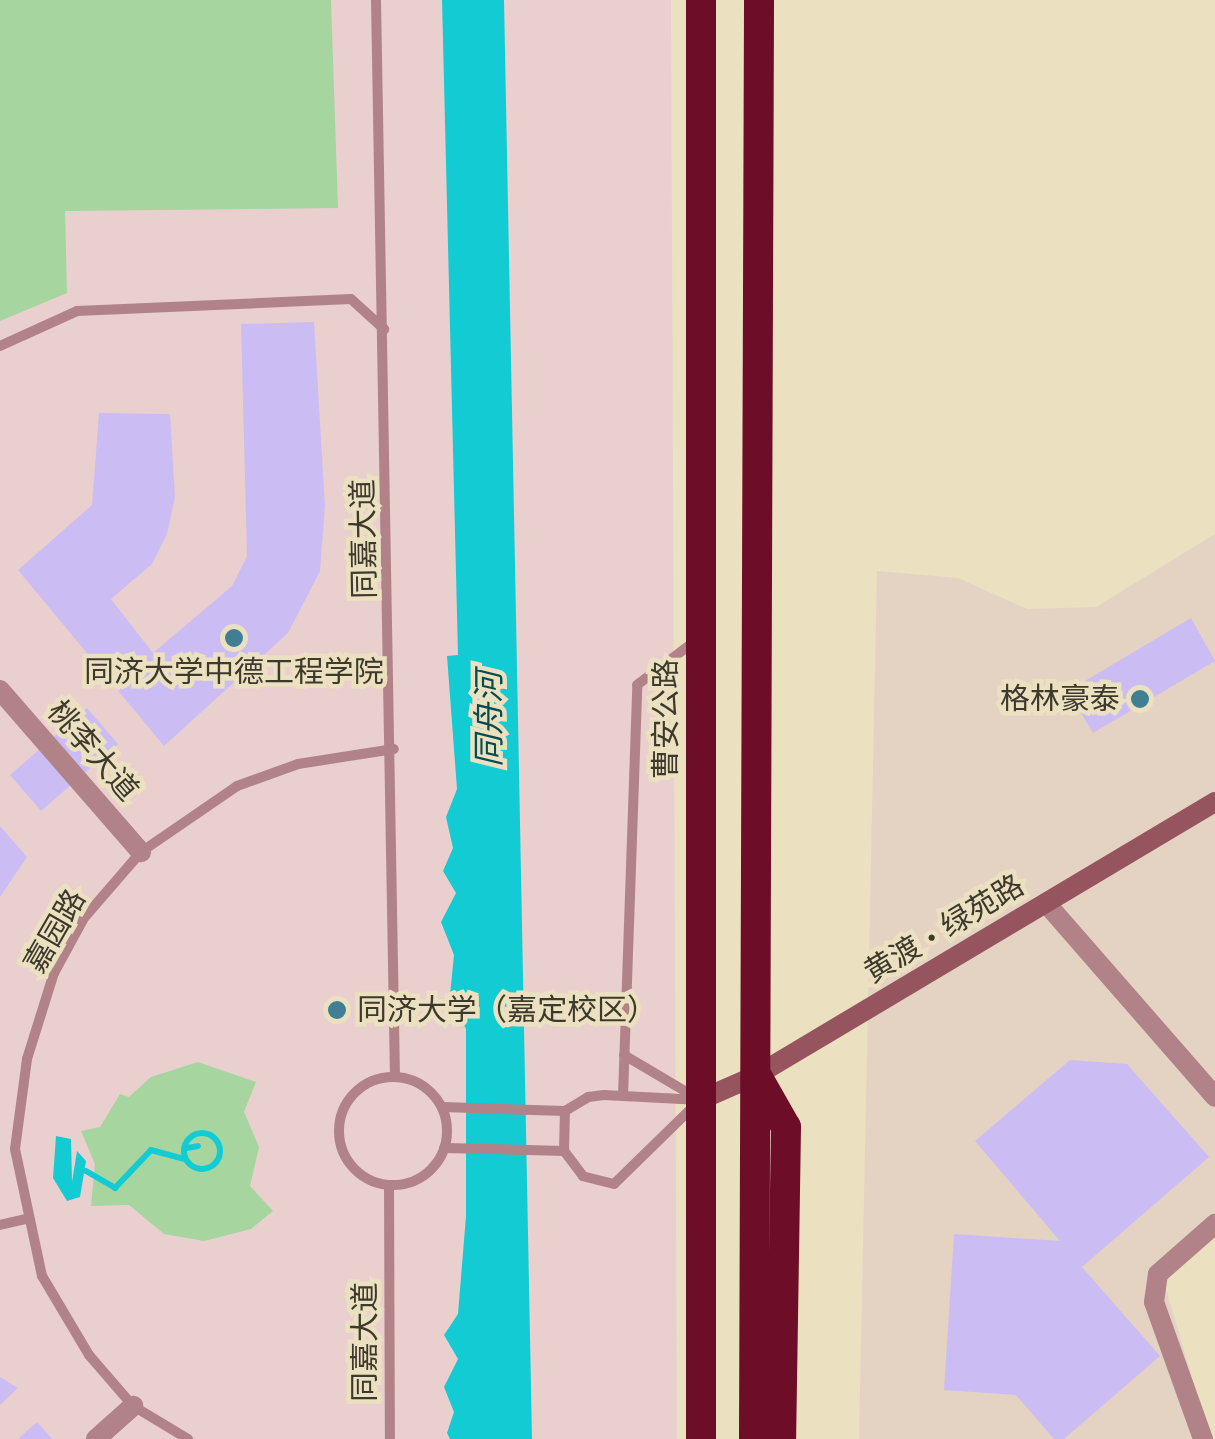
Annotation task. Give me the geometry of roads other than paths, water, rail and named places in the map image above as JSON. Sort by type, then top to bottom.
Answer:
[{"type":"highway","name":"曹安公路","points":[[701,0],[701,1439]]},
{"type":"highway","points":[[754,1439],[760,0]]},
{"type":"highway","points":[[756,1076],[786,1127],[781,1439]]},
{"type":"street","name":"桃李大道","points":[[0,690],[140,852]]},
{"type":"street","name":"黄渡 • 绿苑路","points":[[700,1100],[756,1076],[1215,802]]},
{"type":"street","points":[[1046,903],[1215,1098]]},
{"type":"street","points":[[1203,1439],[1154,1302],[1158,1274],[1215,1224]]},
{"type":"street","points":[[96,1439],[133,1406]]},
{"type":"lane","name":"同嘉大道","points":[[376,0],[394,749],[394,1077]]},
{"type":"lane","points":[[0,346],[76,310],[352,300],[384,329]]},
{"type":"lane","points":[[623,1096],[637,685],[701,637]]},
{"type":"lane","name":"嘉园路","points":[[188,1439],[133,1406],[89,1355],[42,1276],[26,1219],[14,1149],[27,1059],[54,973],[84,918],[140,852],[238,786],[298,764],[394,749]]},
{"type":"lane","points":[[624,1055],[700,1100]]},
{"type":"lane","points":[[394,1077],[424,1087],[443,1107],[444,1148],[422,1176],[389,1185],[371,1180],[344,1155],[340,1118],[360,1088],[394,1077]]},
{"type":"lane","points":[[443,1107],[565,1111],[588,1097],[700,1100]]},
{"type":"lane","points":[[565,1111],[564,1151],[583,1176],[614,1184],[700,1100]]},
{"type":"lane","points":[[444,1148],[564,1151]]},
{"type":"lane","points":[[0,1150],[14,1149]]},
{"type":"lane","name":"同嘉大道","points":[[389,1185],[390,1439]]},
{"type":"lane","points":[[0,1224],[26,1219]]},
{"type":"water","name":"同舟河","points":[[442,0],[504,0],[532,1439],[450,1439],[447,1433],[454,1412],[444,1387],[458,1359],[444,1335],[458,1314],[466,1216],[466,1029],[450,995],[454,955],[441,922],[456,893],[443,871],[453,848],[446,817],[457,789],[447,656],[458,655]]},
{"type":"water","points":[[56,1136],[71,1139],[72,1182],[77,1151],[86,1161],[80,1197],[67,1201],[53,1178]]},
{"type":"waterway","points":[[202,1133],[215,1138],[220,1151],[215,1164],[202,1169],[189,1164],[184,1151],[189,1138],[202,1133]]},
{"type":"waterway","points":[[187,1148],[198,1146]]},
{"type":"waterway","points":[[86,1171],[115,1188],[151,1150],[184,1159]]},
{"type":"place","name":"同济大学中德工程学院","points":[[234,638]]},
{"type":"place","name":"格林豪泰","points":[[1140,699]]},
{"type":"place","name":"同济大学（嘉定校区）","points":[[337,1010]]}]
